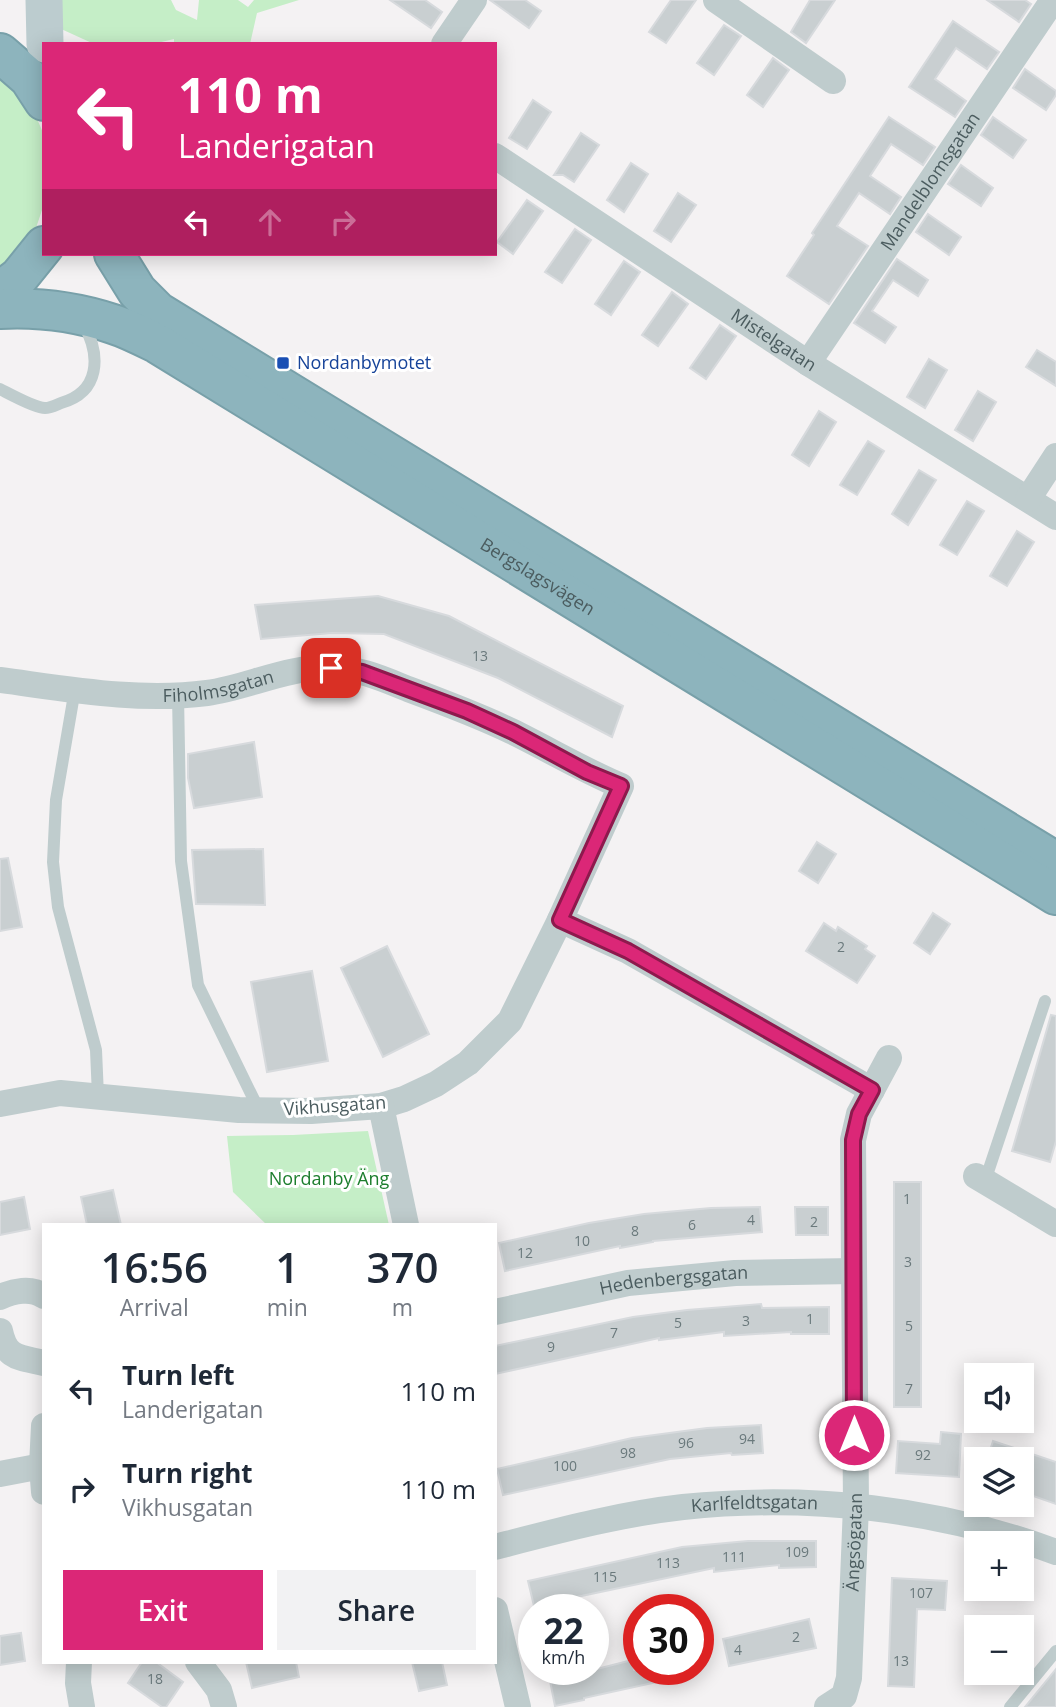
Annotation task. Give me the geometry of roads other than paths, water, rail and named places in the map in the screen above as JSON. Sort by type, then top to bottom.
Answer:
[{"type":"highway","points":[[0,53],[29,78],[42,98]]},
{"type":"highway","points":[[0,291],[19,277],[42,248]]},
{"type":"highway","name":"Bergslagsvägen","points":[[115,256],[137,291],[158,312],[1056,862]]},
{"type":"highway","name":"Bergslagsvägen","points":[[0,309],[24,308],[79,315],[115,324],[158,344],[1056,895]]},
{"type":"main road","points":[[44,0],[45,42]]},
{"type":"street","points":[[445,42],[474,0]]},
{"type":"street","points":[[716,0],[832,81]]},
{"type":"street","name":"Mandelblomsgatan","points":[[808,363],[1054,0]]},
{"type":"street","name":"Mistelgatan","points":[[497,157],[808,363],[1056,517]]},
{"type":"street","points":[[1028,499],[1056,456]]},
{"type":"street","name":"Fiholmsgatan","points":[[0,680],[113,694],[178,695],[208,692],[298,670],[331,668],[362,672],[467,711],[513,732],[587,772],[621,786]]},
{"type":"street","name":"Vikhusgatan","points":[[0,1104],[60,1093],[259,1110],[311,1111],[381,1106],[436,1084],[468,1063],[510,1021],[621,786]]},
{"type":"street","points":[[560,920],[628,951],[872,1090]]},
{"type":"street","name":"Ängsögatan","points":[[835,1702],[849,1678],[856,1506],[853,1140],[859,1114],[889,1058]]},
{"type":"street","points":[[381,1106],[406,1223]]},
{"type":"street","points":[[981,1178],[1056,1224]]},
{"type":"street","name":"Hedenbergsgatan","points":[[497,1312],[628,1283],[735,1273],[854,1271]]},
{"type":"street","points":[[0,1297],[23,1290],[42,1294]]},
{"type":"street","points":[[0,1331],[3,1344],[9,1353],[42,1362]]},
{"type":"street","points":[[0,1474],[42,1479]]},
{"type":"street","name":"Karlfeldtsgatan","points":[[497,1546],[577,1526],[681,1508],[753,1502],[807,1502],[924,1515],[1056,1552]]},
{"type":"street","points":[[497,1618],[518,1707]]},
{"type":"street","points":[[79,1664],[78,1683],[82,1707]]},
{"type":"street","points":[[200,1664],[219,1690],[225,1707]]},
{"type":"lane","points":[[0,389],[43,408],[69,401],[89,386],[96,364],[91,338],[79,315]]},
{"type":"lane","points":[[75,689],[56,800],[53,862],[58,907],[96,1050],[98,1096]]},
{"type":"lane","points":[[178,695],[181,861],[198,985],[259,1110]]},
{"type":"lane","points":[[981,1178],[1045,1000]]},
{"type":"lane","points":[[1010,1707],[1056,1651]]},
{"type":"place","name":"Nordanbymotet","points":[[283,363]]},
{"type":"park label","name":"Nordanby Äng","points":[[329,1179]]}]
